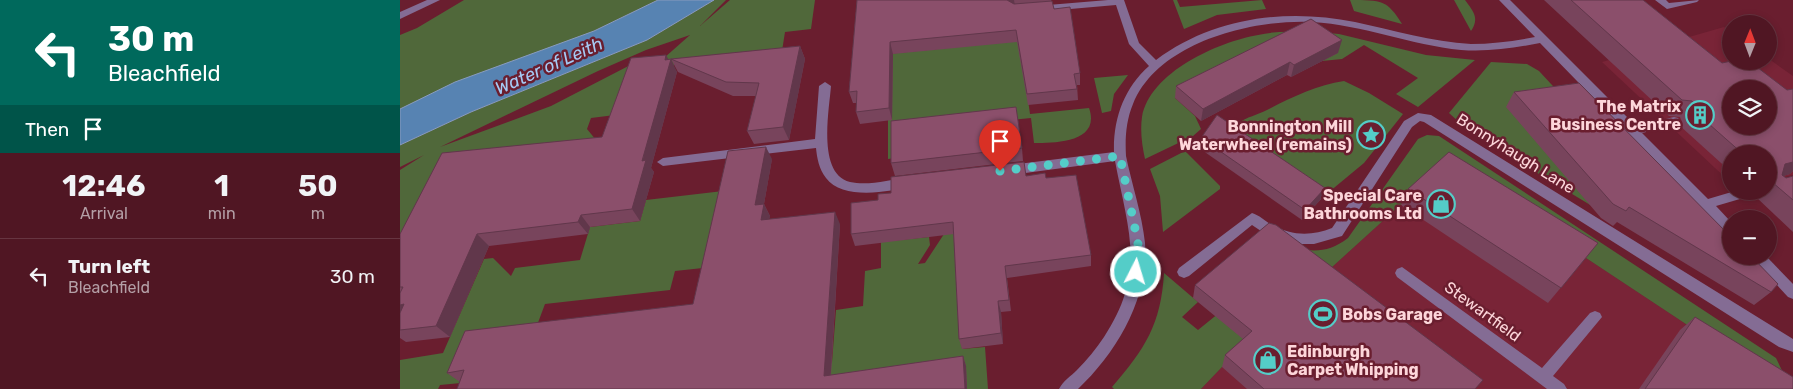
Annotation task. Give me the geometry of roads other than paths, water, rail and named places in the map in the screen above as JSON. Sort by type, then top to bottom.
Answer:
[{"type":"street","points":[[400,16],[435,0]]},
{"type":"street","points":[[1504,0],[1722,221]]},
{"type":"street","points":[[1660,0],[1667,6],[1694,0]]},
{"type":"street","points":[[1024,10],[1120,2],[1134,44],[1156,66]]},
{"type":"street","points":[[1067,389],[1095,360],[1113,336],[1132,295],[1138,243],[1120,156],[1118,135],[1123,110],[1140,80],[1176,51],[1203,37],[1227,29],[1273,19],[1327,20],[1453,46],[1471,47],[1542,39]]},
{"type":"street","points":[[825,86],[821,143],[822,161],[832,180],[841,186],[873,187],[922,181]]},
{"type":"street","name":"Bonnyhaugh Lane","points":[[1184,272],[1252,218],[1267,230],[1287,238],[1309,240],[1324,238],[1337,232],[1408,124],[1418,117],[1427,118],[1793,346]]},
{"type":"street","points":[[1634,131],[1674,121]]},
{"type":"street","points":[[663,162],[821,143]]},
{"type":"street","points":[[1000,171],[1120,156]]},
{"type":"street","points":[[1706,204],[1722,200]]},
{"type":"street","points":[[1766,265],[1793,293]]},
{"type":"street","name":"Stewartfield","points":[[1402,273],[1550,385],[1595,317]]},
{"type":"water","name":"Water of Leith","points":[[658,0],[714,0],[647,40],[471,112],[400,145],[400,109],[455,82],[594,31]]},
{"type":"place","name":"The Matrix Business Centre","points":[[1700,115]]},
{"type":"place","name":"Bonnington Mill Waterwheel (remains)","points":[[1371,135]]},
{"type":"place","name":"Special Care Bathrooms Ltd","points":[[1441,204]]},
{"type":"place","name":"Bobs Garage","points":[[1323,314]]},
{"type":"place","name":"Edinburgh Carpet Whipping","points":[[1268,360]]}]
